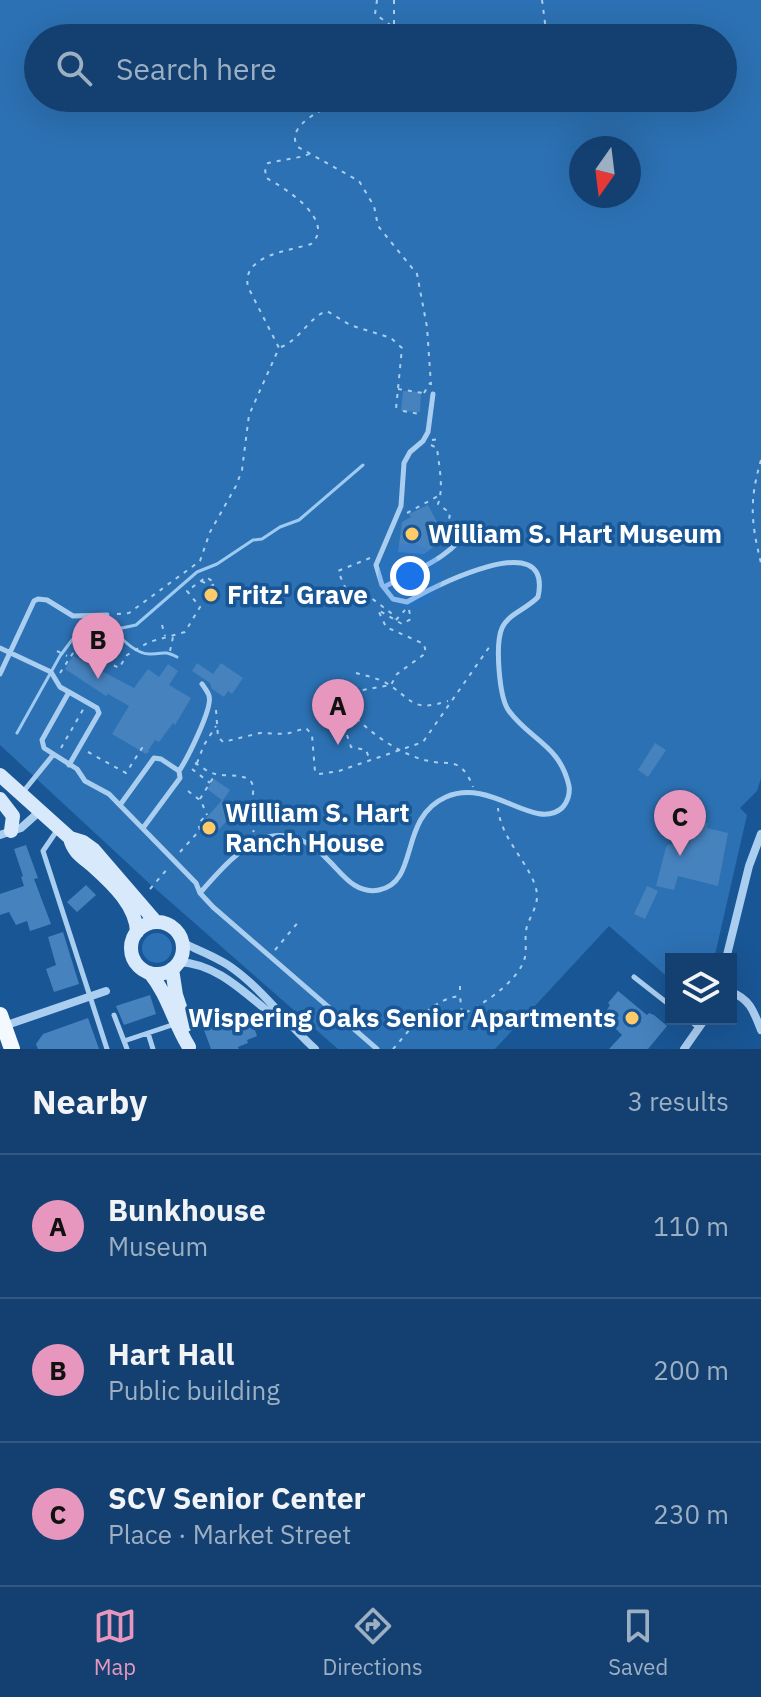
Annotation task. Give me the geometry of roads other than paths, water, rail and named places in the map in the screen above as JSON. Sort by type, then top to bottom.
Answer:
[{"type":"main road","points":[[2,1020],[12,1049]]},
{"type":"street","points":[[0,775],[64,833],[94,850],[156,922]]},
{"type":"street","points":[[0,799],[12,812],[14,823],[6,833]]},
{"type":"street","points":[[6,833],[24,826],[40,811]]},
{"type":"street","points":[[64,833],[72,849],[106,879],[131,910],[137,932],[132,945],[134,958],[142,969],[160,974],[176,966],[193,963],[213,969],[298,1033]]},
{"type":"street","points":[[727,953],[749,866],[761,834]]},
{"type":"street","points":[[137,932],[147,924],[156,922],[173,927],[183,943],[216,958],[241,975],[315,1049]]},
{"type":"street","points":[[183,943],[176,966],[176,995],[189,1032],[190,1048]]},
{"type":"street","points":[[150,973],[164,992],[176,1024],[190,1048]]},
{"type":"street","points":[[2,1020],[106,991]]},
{"type":"street","points":[[737,995],[751,1005],[761,1030]]},
{"type":"street","points":[[684,1049],[701,1025]]},
{"type":"lane","points":[[200,893],[231,857],[257,839],[288,837],[307,843],[353,885],[375,891],[390,886],[401,875],[416,826],[444,797],[474,792],[533,813],[546,814],[562,807],[570,791],[566,774],[556,755],[516,719],[502,699],[500,632],[508,619],[534,601],[540,593],[536,573],[524,563],[508,561],[443,584],[407,602],[393,599],[384,587],[376,565],[401,506],[404,463],[428,432],[433,394]]},
{"type":"lane","points":[[384,587],[442,555],[460,540],[468,527]]},
{"type":"lane","points":[[0,674],[34,601],[47,600],[69,615],[107,615]]},
{"type":"lane","points":[[0,648],[51,672],[60,687],[98,709],[99,715],[69,765]]},
{"type":"lane","points":[[143,828],[180,778],[179,771],[210,699],[202,684]]},
{"type":"lane","points":[[69,692],[42,744],[51,754],[77,769],[85,781],[109,794],[196,883],[200,893],[377,1049]]},
{"type":"lane","points":[[21,794],[51,754]]},
{"type":"lane","points":[[120,805],[151,761],[158,758],[179,771]]},
{"type":"lane","points":[[64,833],[43,851],[107,1049]]},
{"type":"lane","points":[[634,977],[665,1001]]},
{"type":"lane","points":[[114,1015],[127,1049]]},
{"type":"lane","points":[[124,1041],[176,1024]]},
{"type":"lane","points":[[695,1025],[699,1028]]},
{"type":"lane","points":[[148,1033],[153,1049]]},
{"type":"waterway","points":[[17,733],[60,656],[82,632],[100,626],[122,628],[136,625],[197,572],[217,564],[253,540],[262,539],[280,527],[299,520],[363,465]]},
{"type":"waterway","points":[[111,628],[140,652],[166,653],[177,657]]},
{"type":"place","name":"William S. Hart Museum","points":[[412,534]]},
{"type":"place","name":"Fritz' Grave","points":[[211,595]]},
{"type":"place","name":"Hart Hall","points":[[98,679]]},
{"type":"place","name":"Bunkhouse","points":[[338,745]]},
{"type":"place","name":"William S. Hart Ranch House","points":[[209,828]]},
{"type":"place","name":"SCV Senior Center","points":[[680,856]]},
{"type":"place","name":"Wispering Oaks Senior Apartments","points":[[632,1018]]}]
